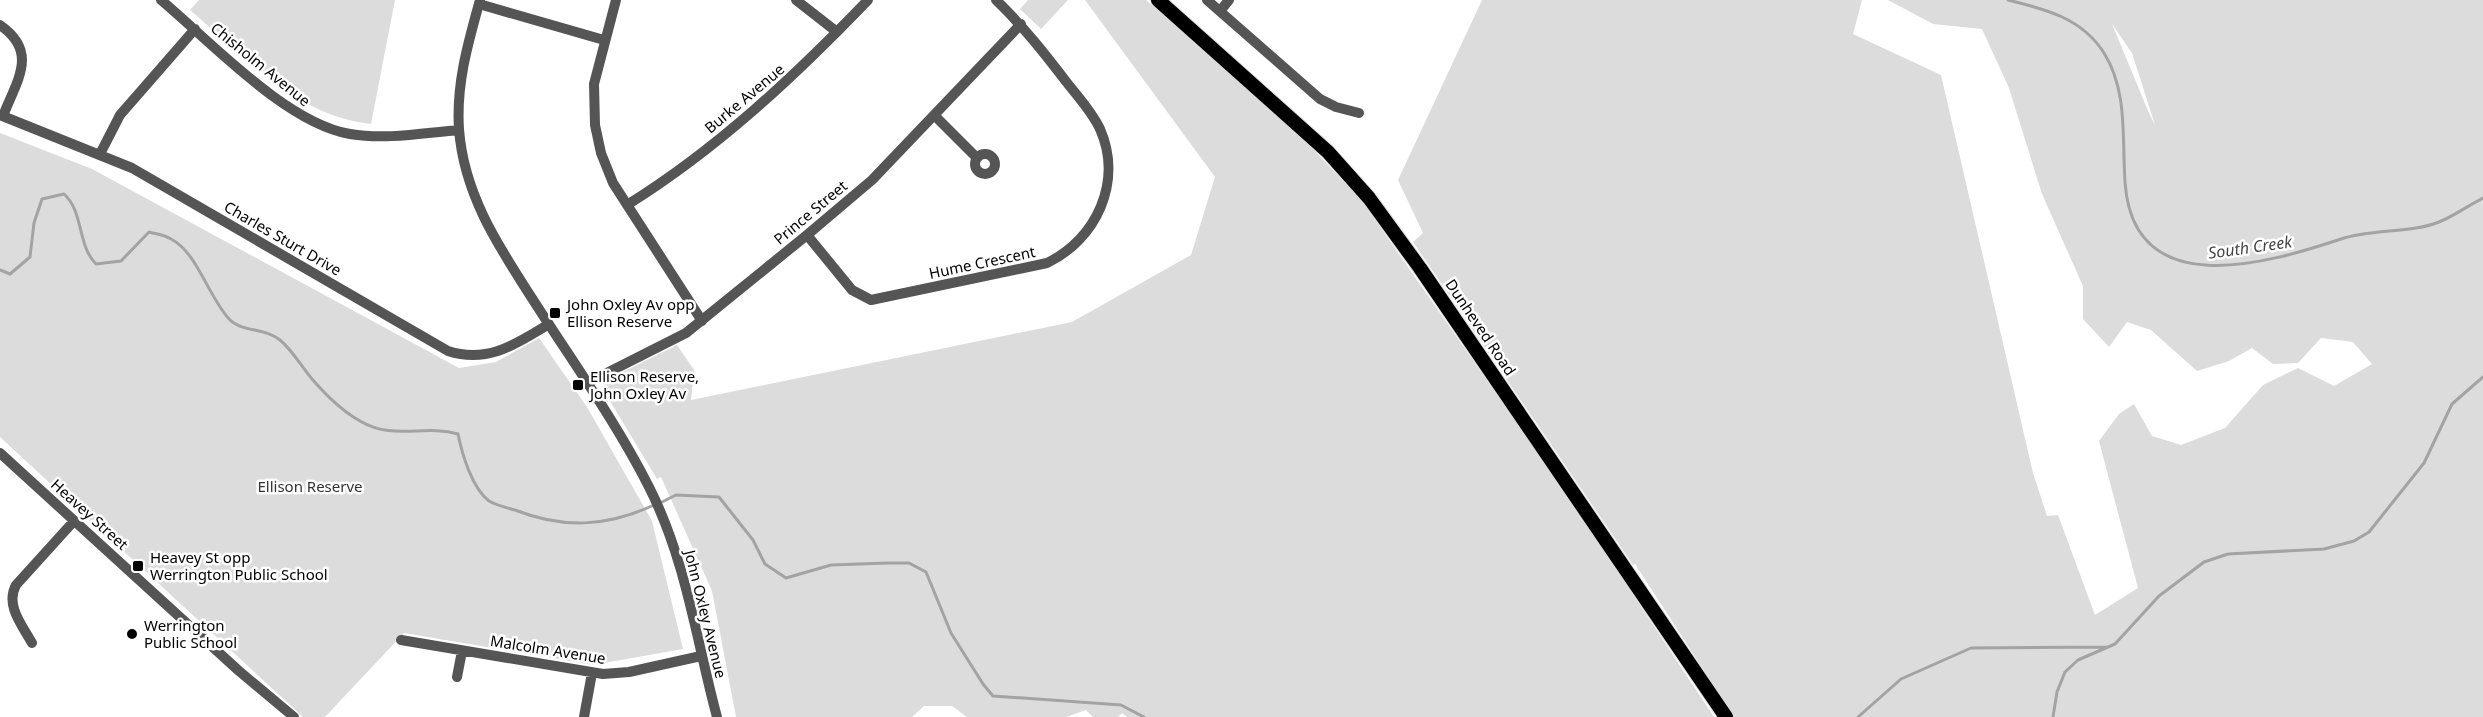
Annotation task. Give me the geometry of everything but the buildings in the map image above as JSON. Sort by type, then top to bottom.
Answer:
[{"type":"main road","name":"Dunheved Road","points":[[1158,0],[1307,132],[1370,198],[1726,717]]},
{"type":"street","name":"Chisholm Avenue","points":[[161,0],[280,102],[320,125],[350,134],[374,136],[459,130]]},
{"type":"street","points":[[616,0],[594,84],[595,125],[608,172],[702,321]]},
{"type":"street","points":[[796,0],[837,32]]},
{"type":"street","name":"Burke Avenue","points":[[627,205],[674,176],[789,79],[868,0]]},
{"type":"street","name":"Hume Crescent","points":[[807,235],[852,290],[871,300],[1040,265],[1060,256],[1078,242],[1093,225],[1105,196],[1108,166],[1105,142],[1091,113],[1022,24],[996,0]]},
{"type":"street","points":[[1207,0],[1320,99],[1336,107],[1359,113]]},
{"type":"street","points":[[1220,11],[1229,0]]},
{"type":"street","points":[[479,2],[604,40]]},
{"type":"street","name":"John Oxley Avenue","points":[[479,2],[461,73],[459,130],[463,161],[479,211],[496,243],[630,450],[650,488],[665,520],[687,587],[701,656],[717,717]]},
{"type":"street","name":"Prince Street","points":[[587,383],[686,333],[807,235],[872,180],[1022,24]]},
{"type":"street","points":[[0,25],[17,39],[24,55],[21,69],[2,115]]},
{"type":"street","points":[[100,154],[120,115],[195,29]]},
{"type":"street","name":"Charles Sturt Drive","points":[[2,115],[132,168],[448,351],[474,356],[494,353],[512,347],[549,324]]},
{"type":"street","points":[[934,115],[977,158]]},
{"type":"street","name":"Heavey Street","points":[[0,453],[239,671],[294,717]]},
{"type":"street","points":[[32,643],[13,607],[12,594],[16,585],[74,521]]},
{"type":"street","name":"Malcolm Avenue","points":[[401,640],[592,673],[629,672],[701,656]]},
{"type":"street","points":[[457,677],[462,651]]},
{"type":"street","points":[[584,717],[592,673]]},
{"type":"green space","points":[[199,0],[395,0],[371,124],[344,119],[319,109],[273,82],[190,10]]},
{"type":"green space","points":[[1028,0],[1068,0],[1041,29],[1020,9]]},
{"type":"green space","points":[[1085,0],[1146,0],[1296,131],[1362,201],[1575,507],[1714,717],[1127,717],[1122,713],[1118,717],[1093,717],[1086,710],[1066,717],[967,717],[952,706],[924,706],[912,717],[736,717],[712,591],[661,477],[657,479],[604,391],[605,381],[677,345],[694,370],[691,400],[1072,322],[1191,255],[1215,177]]},
{"type":"green space","points":[[1482,0],[1862,0],[1853,34],[1941,75],[2033,473],[2047,516],[2058,515],[2095,615],[2138,588],[2099,441],[2119,414],[2134,404],[2152,436],[2181,445],[2225,428],[2263,385],[2298,368],[2334,386],[2372,364],[2353,342],[2321,338],[2298,363],[2273,364],[2252,348],[2229,361],[2197,371],[2151,330],[2127,322],[2109,347],[2083,319],[2083,286],[2042,194],[2009,88],[1982,29],[1933,24],[1888,0],[2483,0],[2483,717],[1734,717],[1635,564],[1633,565],[1413,242],[1423,233],[1398,180]],"holes":[[[2112,24],[2132,53],[2155,125]]]},
{"type":"green space","name":"Ellison Reserve","points":[[0,133],[92,169],[459,368],[496,362],[539,338],[587,407],[652,521],[683,649],[593,665],[404,633],[325,717],[303,717],[0,437]]},
{"type":"waterway","name":"South Creek","points":[[2008,0],[2049,11],[2074,23],[2085,31],[2104,53],[2112,68],[2120,99],[2125,182],[2134,220],[2152,245],[2177,260],[2208,265],[2242,264],[2277,258],[2353,236],[2429,225],[2450,217],[2483,198]]},
{"type":"waterway","points":[[0,270],[10,274],[30,257],[34,223],[42,199],[64,194],[75,210],[86,248],[96,264],[121,261],[149,232],[171,239],[189,254],[215,300],[230,320],[235,324],[280,340],[322,390],[353,417],[385,430],[445,431],[458,434],[465,461],[473,479],[489,501],[533,516],[568,523],[619,518],[654,505]]},
{"type":"waterway","name":"South Creek","points":[[2053,717],[2057,692],[2065,672],[2078,660],[2115,644],[2159,596],[2204,562],[2228,554],[2324,549],[2354,541],[2369,532],[2424,463],[2452,404],[2483,377]]},
{"type":"waterway","points":[[660,503],[676,495],[719,497],[753,540],[765,564],[786,578],[831,565],[909,563],[926,572],[951,633],[993,696],[1121,705],[1144,717]]},
{"type":"waterway","points":[[1858,717],[1901,679],[1971,648],[2108,647]]},
{"type":"place","name":"John Oxley Av opp Ellison Reserve","points":[[555,313]]},
{"type":"place","name":"Ellison Reserve, John Oxley Av","points":[[578,385]]},
{"type":"place","name":"Heavey St opp Werrington Public School","points":[[138,566]]},
{"type":"place","name":"Werrington Public School","points":[[132,634]]}]
